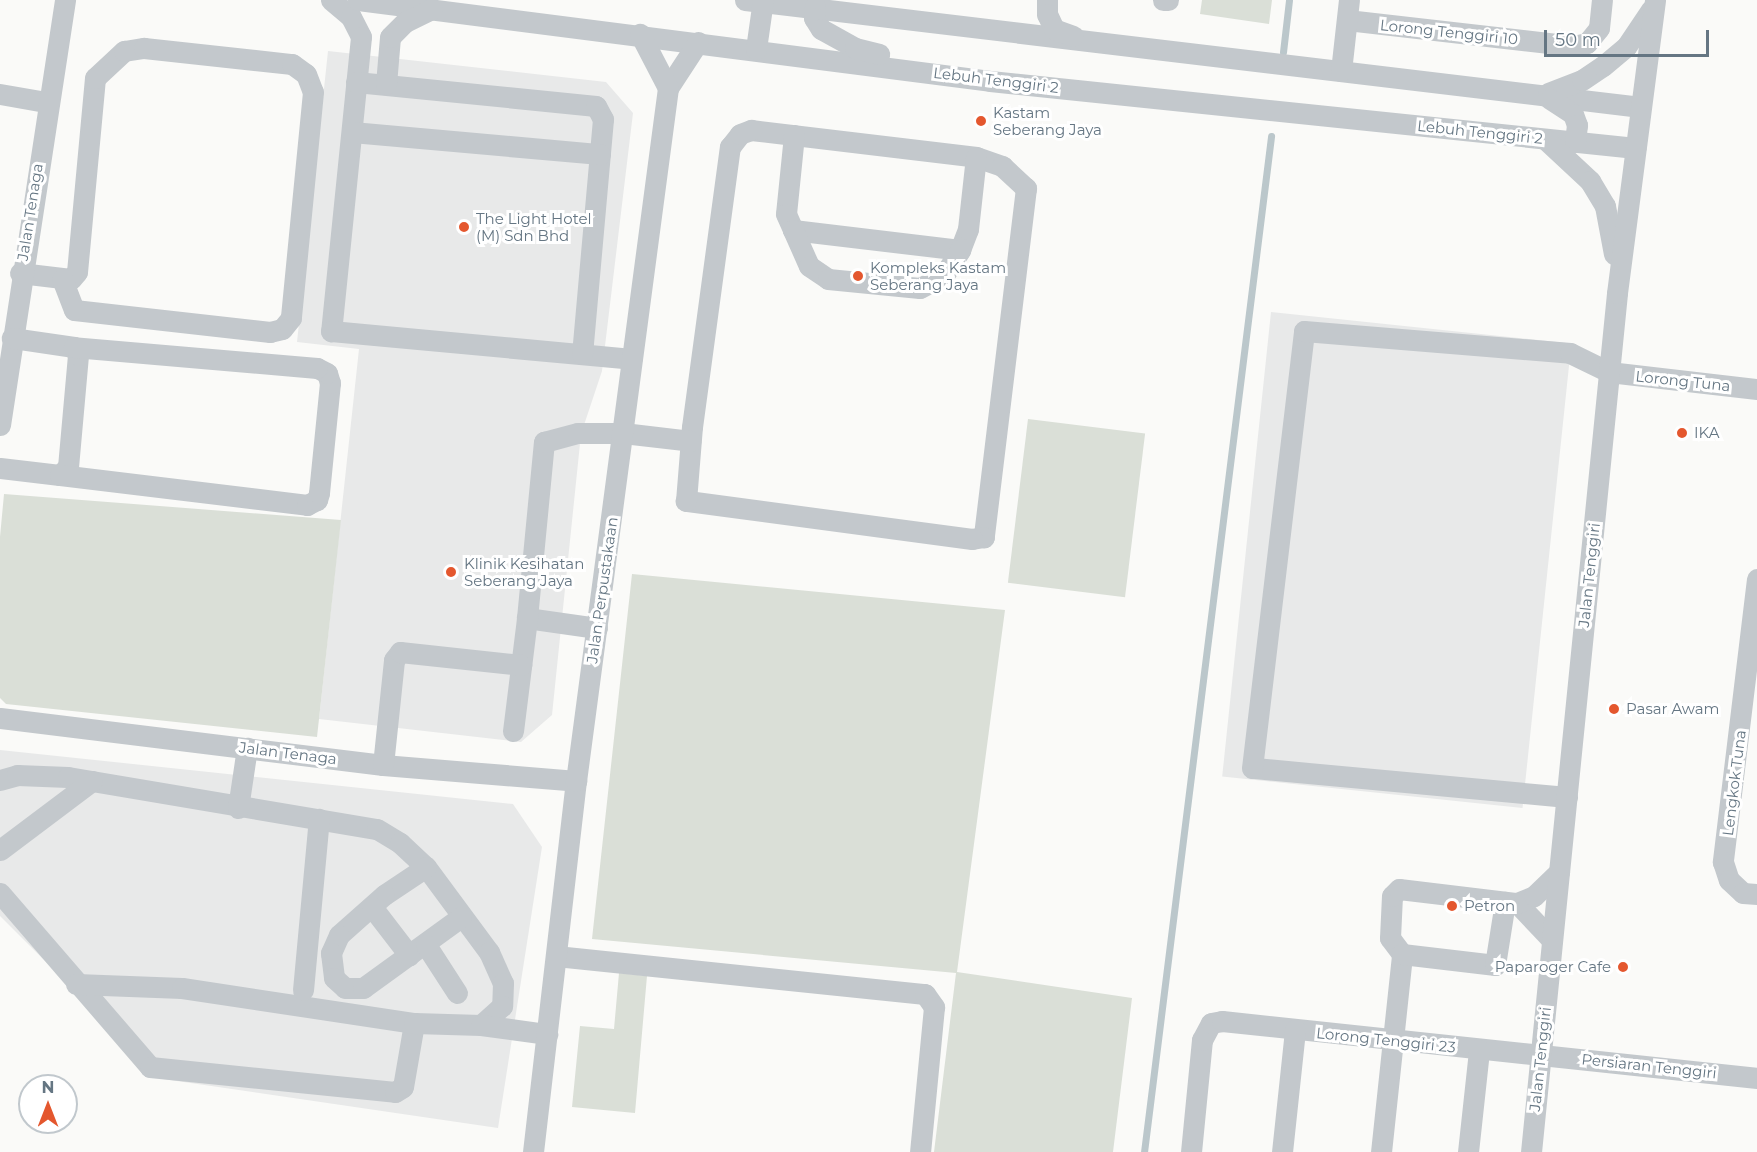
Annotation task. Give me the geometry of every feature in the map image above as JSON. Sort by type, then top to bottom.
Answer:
[{"type":"street","name":"Jalan Tenaga","points":[[0,425],[46,102],[65,0]]},
{"type":"street","points":[[331,0],[351,16],[361,37],[331,331],[632,359]]},
{"type":"street","name":"Lebuh Tenggiri 2","points":[[358,0],[640,34],[990,81],[1636,148]]},
{"type":"street","points":[[846,0],[871,14]]},
{"type":"street","points":[[1047,0],[1047,14],[1054,29],[1085,40]]},
{"type":"street","points":[[1163,0],[1168,0]]},
{"type":"street","name":"Lorong Tenggiri 10","points":[[1348,10],[1574,46],[1587,43],[1599,28],[1602,0]]},
{"type":"street","points":[[756,49],[757,1],[1641,107]]},
{"type":"street","points":[[1541,95],[1582,80],[1603,66],[1626,47],[1655,2]]},
{"type":"street","name":"Jalan Tenggiri","points":[[1531,1152],[1617,293],[1655,2]]},
{"type":"street","points":[[815,7],[814,18],[820,29],[855,48],[990,81]]},
{"type":"street","points":[[386,84],[390,37],[405,22],[433,9]]},
{"type":"street","points":[[1341,71],[1348,10]]},
{"type":"street","points":[[640,34],[668,88],[698,42]]},
{"type":"street","points":[[20,273],[70,279],[78,272],[95,78],[124,51],[144,48],[292,64],[306,74],[313,93],[291,318],[282,329],[270,332],[74,310],[62,279]]},
{"type":"street","points":[[356,82],[596,106],[603,119],[582,354]]},
{"type":"street","name":"Jalan Perpustakaan","points":[[533,1152],[576,781],[668,88]]},
{"type":"street","points":[[0,94],[46,102]]},
{"type":"street","points":[[1541,95],[1573,114],[1577,125],[1575,142]]},
{"type":"street","points":[[751,130],[794,135],[976,157],[1002,166],[1026,188],[984,537],[972,539],[686,501],[691,434],[730,147],[740,135],[751,130]]},
{"type":"street","points":[[352,132],[600,154]]},
{"type":"street","points":[[794,135],[786,214],[809,266],[828,279],[920,288],[944,276],[960,250],[968,229],[976,157]]},
{"type":"street","points":[[1545,139],[1590,181],[1605,206],[1613,237],[1617,293]]},
{"type":"street","points":[[793,230],[960,250]]},
{"type":"street","points":[[1567,797],[1252,768],[1305,331],[1570,352],[1609,372]]},
{"type":"street","points":[[0,468],[307,505],[317,500],[319,493],[330,383],[327,373],[317,368],[74,347],[12,338]]},
{"type":"street","points":[[60,475],[68,466],[78,355],[74,347]]},
{"type":"street","name":"Lorong Tuna","points":[[1609,372],[1757,389]]},
{"type":"street","points":[[513,731],[527,618],[544,442],[567,434],[624,426],[691,434]]},
{"type":"street","name":"Lengkok Tuna","points":[[1757,579],[1747,770],[1723,862],[1729,880],[1743,893],[1757,894]]},
{"type":"street","points":[[527,618],[597,628]]},
{"type":"street","points":[[383,765],[394,660],[400,652],[521,665]]},
{"type":"street","name":"Jalan Tenaga","points":[[0,718],[383,765],[576,781]]},
{"type":"street","points":[[238,808],[247,748]]},
{"type":"street","points":[[0,780],[17,775],[92,781],[238,808],[377,829],[400,843],[426,867],[489,952],[503,983],[502,1006],[481,1025]]},
{"type":"street","points":[[0,850],[92,781]]},
{"type":"street","points":[[303,990],[319,819]]},
{"type":"street","points":[[426,867],[339,935],[331,953],[334,978],[345,988],[363,988],[461,917]]},
{"type":"street","points":[[1381,1152],[1402,954],[1390,938],[1392,896],[1399,889],[1511,902],[1534,896],[1559,872]]},
{"type":"street","points":[[0,893],[76,984],[150,1067],[395,1092],[403,1087],[414,1023]]},
{"type":"street","points":[[1511,902],[1552,940]]},
{"type":"street","points":[[1402,954],[1495,965],[1511,902]]},
{"type":"street","points":[[372,907],[418,950],[458,993]]},
{"type":"street","points":[[556,956],[925,994],[934,1007],[920,1152]]},
{"type":"street","points":[[76,984],[113,983],[232,993],[414,1023],[481,1025],[547,1034]]},
{"type":"street","name":"Lorong Tenggiri 23","points":[[1191,1152],[1202,1040],[1211,1023],[1232,1020],[1295,1030],[1394,1041],[1541,1054]]},
{"type":"street","points":[[1282,1152],[1295,1030]]},
{"type":"street","points":[[1468,1152],[1479,1050]]},
{"type":"street","name":"Persiaran Tenggiri","points":[[1541,1054],[1757,1078]]},
{"type":"shaded area","points":[[1202,0],[1272,0],[1269,24],[1200,14]]},
{"type":"shaded area","points":[[328,51],[606,82],[633,113],[602,371],[581,434],[552,715],[521,742],[319,719],[359,349],[297,342]]},
{"type":"shaded area","points":[[1271,312],[1571,344],[1523,808],[1222,776]]},
{"type":"shaded area","points":[[1028,419],[1145,433],[1125,597],[1008,583]]},
{"type":"shaded area","points":[[4,494],[341,520],[317,737],[6,704],[0,698],[0,537]]},
{"type":"shaded area","points":[[632,574],[1005,610],[957,972],[1132,998],[1113,1152],[934,1152],[956,973],[592,939]]},
{"type":"shaded area","points":[[0,750],[513,804],[542,847],[498,1128],[163,1079],[0,916]]},
{"type":"shaded area","points":[[619,973],[647,976],[635,1113],[572,1107],[580,1026],[614,1029]]},
{"type":"waterway","points":[[1283,52],[1289,0]]},
{"type":"waterway","points":[[1144,1152],[1271,136]]},
{"type":"place","name":"Kastam Seberang Jaya","points":[[981,121]]},
{"type":"place","name":"The Light Hotel (M) Sdn Bhd","points":[[464,227]]},
{"type":"place","name":"Kompleks Kastam Seberang Jaya","points":[[858,276]]},
{"type":"place","name":"IKA","points":[[1682,433]]},
{"type":"place","name":"Klinik Kesihatan Seberang Jaya","points":[[451,572]]},
{"type":"place","name":"Pasar Awam","points":[[1614,709]]},
{"type":"place","name":"Petron","points":[[1452,906]]},
{"type":"place","name":"Paparoger Cafe","points":[[1623,967]]}]
